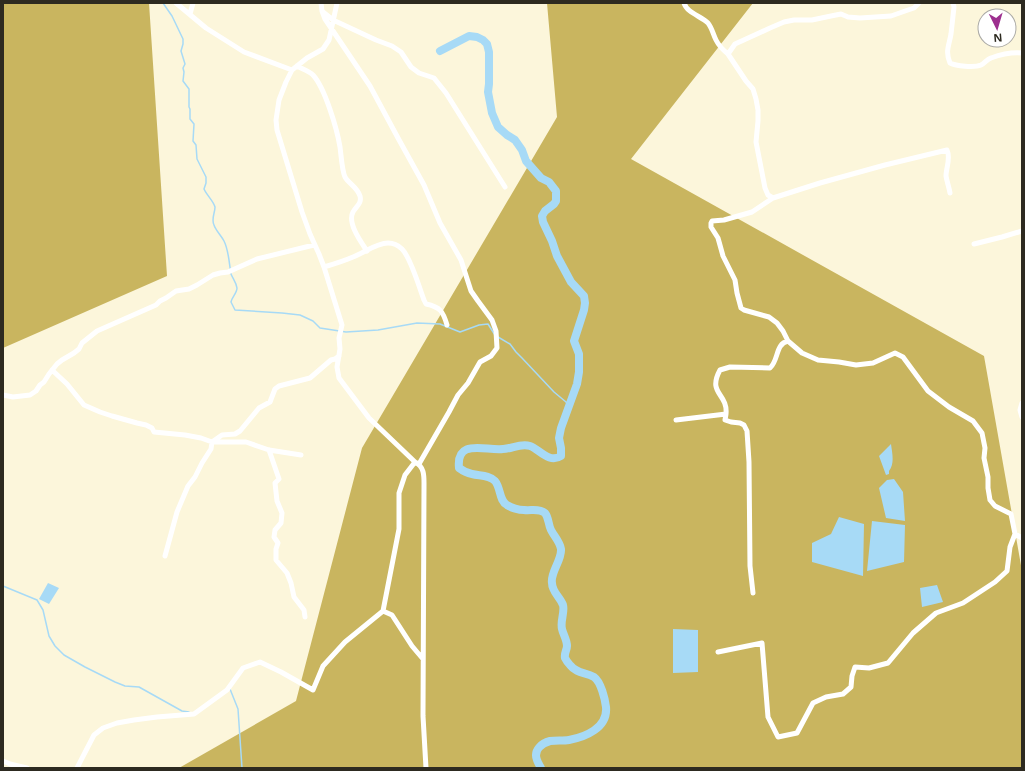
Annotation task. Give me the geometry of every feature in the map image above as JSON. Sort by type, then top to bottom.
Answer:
[{"type":"street","points":[[176,3],[206,28],[244,52],[292,70]]},
{"type":"street","points":[[190,14],[192,3]]},
{"type":"street","points":[[77,768],[94,735],[103,728],[117,723],[134,720],[194,714],[226,690],[244,668],[260,662],[312,690],[323,666],[345,642],[383,612],[399,528],[399,493],[405,475],[417,463],[458,395],[468,383],[480,362],[491,356],[497,348],[496,331],[492,320],[471,291],[460,260],[440,224],[424,185],[370,86],[325,19],[321,3]]},
{"type":"street","points":[[337,3],[329,40],[323,50],[307,58],[292,70],[279,100],[276,120],[277,130],[290,177],[314,245],[324,267],[342,325],[339,338],[340,349],[336,367],[339,378],[369,418],[423,469],[423,716],[426,768]]},
{"type":"street","points":[[684,3],[685,7],[707,22],[721,47],[728,54],[753,89],[758,110],[756,142],[765,188],[768,195],[773,198]]},
{"type":"street","points":[[728,54],[735,44],[784,22],[794,20],[812,20],[841,14],[848,17],[860,18],[891,16],[914,8],[920,3]]},
{"type":"street","points":[[953,3],[954,7],[951,35],[947,51],[947,57],[950,63],[955,66],[979,66],[988,58],[1010,52],[1022,53]]},
{"type":"street","points":[[322,11],[333,20],[392,46],[401,52],[411,67],[419,73],[434,78],[446,93],[505,187]]},
{"type":"street","points":[[297,66],[312,74],[320,84],[330,110],[339,140],[345,177],[354,186],[360,196],[359,204],[351,217],[354,231],[367,251]]},
{"type":"street","points":[[718,652],[762,643],[768,717],[778,737],[797,733],[813,703],[826,697],[843,694],[851,687],[852,676],[856,667],[869,668],[888,663],[913,633],[936,613],[962,602],[995,582],[1006,571],[1010,547],[1015,534],[1011,514],[996,506],[990,500],[988,477],[984,458],[985,448],[982,433],[973,421],[949,407],[928,391],[903,357],[895,353],[873,363],[856,365],[818,360],[802,354],[788,340],[780,327],[769,317],[741,308],[735,280],[720,250],[720,242],[713,232],[711,224],[712,221],[724,220],[752,212],[773,198],[820,183],[948,150],[949,155],[946,178],[950,193]]},
{"type":"street","points":[[974,244],[1022,231]]},
{"type":"street","points":[[324,267],[353,257],[375,246],[392,243],[401,248],[405,253],[426,304],[433,305],[443,312],[447,324]]},
{"type":"street","points":[[3,395],[13,397],[30,394],[36,391],[52,370],[62,360],[79,349],[82,343],[96,331],[156,305],[176,291],[189,289],[213,275],[228,272],[257,259],[314,245]]},
{"type":"street","points":[[753,593],[750,566],[749,462],[747,431],[744,425],[740,423],[725,420],[725,403],[716,388],[715,382],[720,370],[730,367],[770,368],[774,364],[780,346],[783,342],[788,340]]},
{"type":"street","points":[[165,556],[177,512],[188,486],[211,449],[212,442],[222,435],[235,434],[240,431],[259,408],[270,402],[275,389],[279,386],[310,378],[331,360],[339,356]]},
{"type":"street","points":[[52,370],[67,384],[84,405],[112,416],[146,425],[152,428],[154,432],[185,435],[212,442],[246,442],[269,450],[302,455]]},
{"type":"street","points":[[1022,403],[1020,410],[1022,417]]},
{"type":"street","points":[[676,420],[726,414]]},
{"type":"street","points":[[269,450],[279,479],[275,483],[275,489],[277,501],[282,513],[281,523],[275,530],[274,537],[278,543],[276,549],[276,560],[287,573],[294,597],[304,610],[305,617]]},
{"type":"street","points":[[1015,534],[1022,538]]},
{"type":"street","points":[[383,612],[392,615],[412,646],[423,659]]},
{"type":"street","points":[[3,762],[27,768]]},
{"type":"shaded area","points":[[3,3],[149,3],[167,276],[3,348]]},
{"type":"shaded area","points":[[547,3],[753,3],[631,159],[984,356],[1022,571],[1022,768],[179,768],[296,701],[362,448],[557,117]]},
{"type":"water","points":[[891,444],[893,458],[892,465],[889,474],[886,475],[879,456]]},
{"type":"water","points":[[894,479],[903,492],[905,521],[886,518],[879,488],[887,480]]},
{"type":"water","points":[[839,517],[864,524],[863,576],[812,562],[812,543],[831,534]]},
{"type":"water","points":[[872,521],[905,525],[904,562],[867,571]]},
{"type":"water","points":[[48,583],[59,588],[49,604],[39,599]]},
{"type":"water","points":[[937,585],[943,602],[922,607],[920,588]]},
{"type":"water","points":[[673,629],[698,630],[698,672],[673,673]]},
{"type":"waterway","points":[[163,3],[172,16],[183,39],[181,51],[185,64],[183,68],[183,81],[189,89],[190,119],[194,124],[193,141],[196,145],[197,159],[206,177],[204,189],[215,207],[213,223],[226,245],[231,274],[237,286],[231,302],[235,310],[300,315],[313,321],[320,328],[346,332],[378,330],[417,323],[440,324],[460,332],[479,325],[488,324],[495,335]]},
{"type":"waterway","points":[[440,51],[469,36],[477,37],[487,44],[489,52],[488,92],[492,113],[498,127],[515,140],[522,150],[526,161],[541,178],[549,182],[556,191],[556,201],[545,211],[542,216],[543,222],[557,256],[571,282],[584,296],[585,303],[574,341],[579,354],[579,372],[577,384],[561,428],[559,438],[561,456],[557,458],[548,457],[530,446],[523,445],[506,449],[467,449],[462,453],[459,459],[459,468],[462,470],[470,474],[493,479],[497,484],[504,503],[507,505],[520,510],[538,510],[545,513],[551,530],[561,549],[560,558],[552,579],[552,586],[563,605],[562,626],[567,646],[565,658],[575,670],[594,677],[601,687],[604,695],[606,714],[599,726],[582,737],[569,740],[550,741],[541,745],[536,753],[537,761],[541,768]]},
{"type":"waterway","points":[[498,337],[510,344],[554,392],[569,406]]},
{"type":"waterway","points":[[3,586],[37,600],[43,610],[49,636],[55,646],[64,655],[115,682],[125,686],[139,687],[182,711],[189,712]]},
{"type":"waterway","points":[[230,689],[238,709],[242,768]]}]
